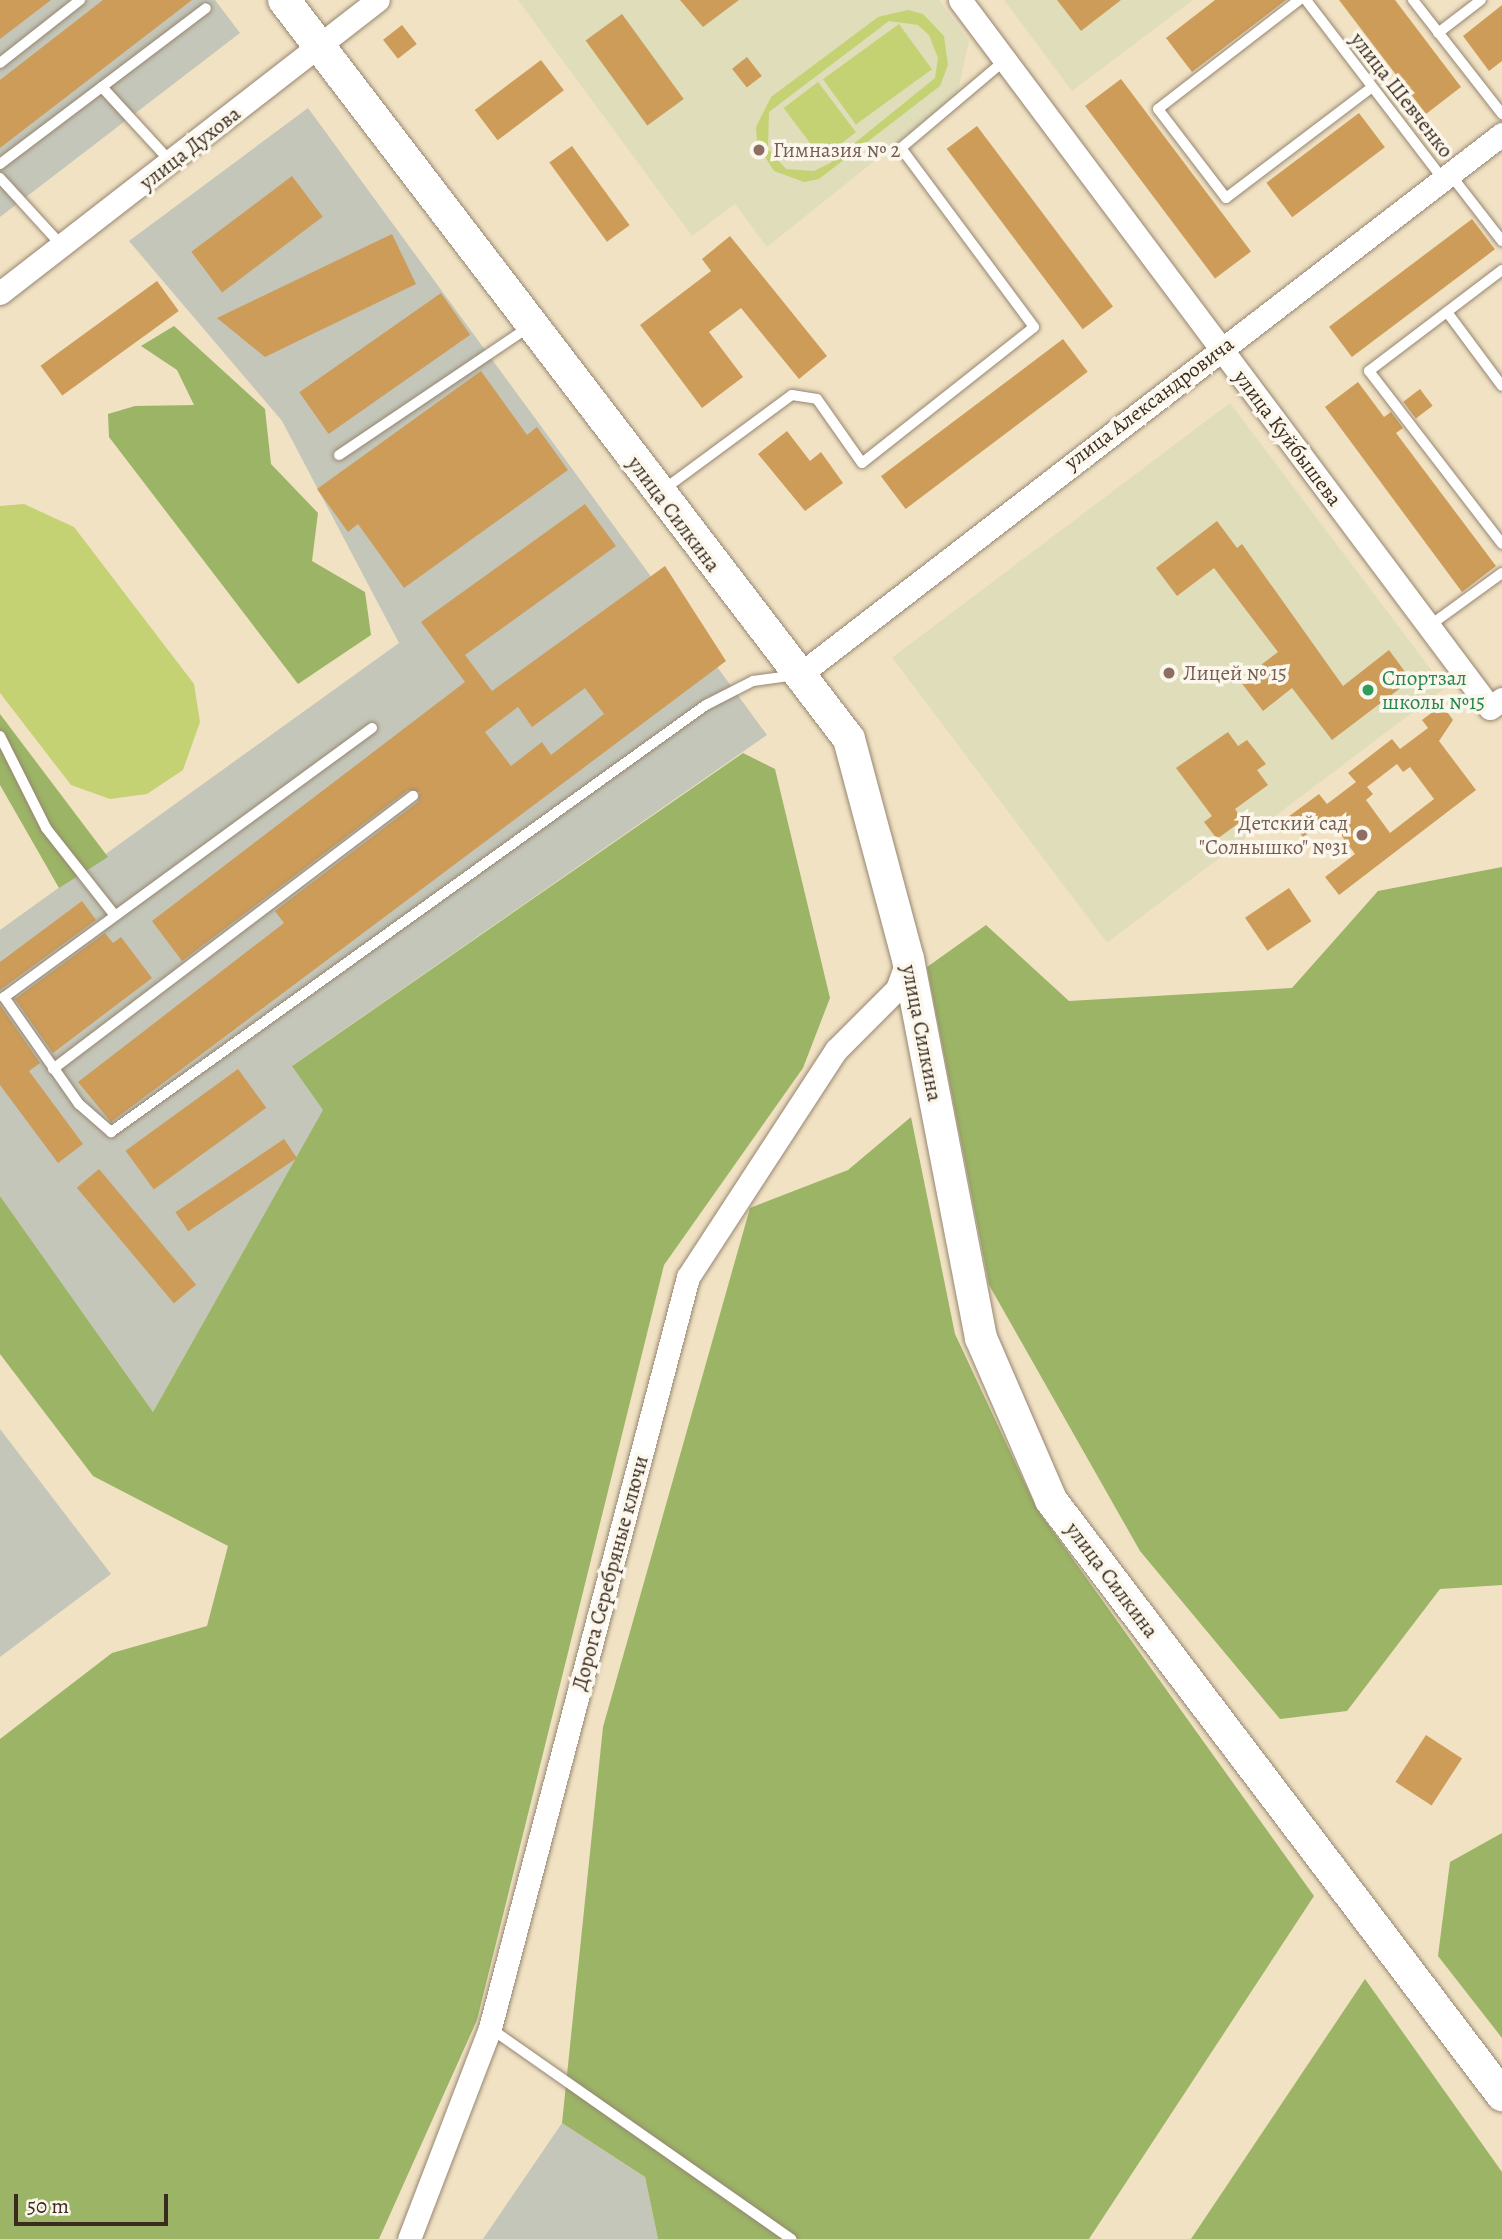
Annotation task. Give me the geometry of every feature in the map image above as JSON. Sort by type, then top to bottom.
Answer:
[{"type":"main road","name":"улица Силкина","points":[[284,0],[659,494],[849,739],[908,959],[981,1338],[1051,1500],[1502,2095]]},
{"type":"street","name":"улица Духова","points":[[2,289],[62,246],[378,0]]},
{"type":"street","name":"улица Куйбышева","points":[[960,0],[1429,626],[1496,703]]},
{"type":"street","name":"улица Александровича","points":[[799,675],[1502,134]]},
{"type":"street","name":"Дорога Серебряные ключи","points":[[408,2239],[490,2028],[688,1277],[836,1050],[897,989],[908,959]]},
{"type":"lane","points":[[0,63],[80,0]]},
{"type":"lane","points":[[1299,0],[1158,108],[1226,198],[1372,87]]},
{"type":"lane","name":"улица Шевченко","points":[[1306,0],[1372,87],[1502,240]]},
{"type":"lane","points":[[1413,0],[1502,114]]},
{"type":"lane","points":[[1438,33],[1482,0]]},
{"type":"lane","points":[[0,164],[206,8]]},
{"type":"lane","points":[[659,494],[792,395],[817,399],[862,463],[1034,327],[901,148],[1005,60]]},
{"type":"lane","points":[[102,86],[171,162]]},
{"type":"lane","points":[[0,178],[62,246]]},
{"type":"lane","points":[[1502,270],[1370,371],[1502,544]]},
{"type":"lane","points":[[1447,312],[1502,386]]},
{"type":"lane","points":[[339,455],[532,325]]},
{"type":"lane","points":[[1429,626],[1502,573]]},
{"type":"lane","points":[[372,728],[113,913],[4,997],[53,1069],[111,1132],[136,1119],[706,705],[754,681],[799,675]]},
{"type":"lane","points":[[0,736],[46,828],[113,913]]},
{"type":"lane","points":[[53,1069],[413,796]]},
{"type":"lane","points":[[490,2028],[791,2239]]},
{"type":"shaded area","points":[[0,0],[215,0],[240,33],[0,217]]},
{"type":"shaded area","name":"Гимназия № 2","points":[[518,0],[939,0],[969,41],[957,95],[767,247],[735,204],[692,236]]},
{"type":"shaded area","points":[[1004,0],[1193,0],[1072,91]]},
{"type":"shaded area","points":[[308,108],[767,735],[293,1065],[324,1109],[153,1412],[0,1196],[0,930],[399,643],[282,421],[129,241]]},
{"type":"shaded area","name":"Лицей № 15","points":[[1230,403],[1445,688],[1107,943],[892,658]]},
{"type":"shaded area","points":[[0,1429],[111,1574],[0,1657]]},
{"type":"shaded area","points":[[562,2123],[645,2177],[658,2239],[483,2239]]},
{"type":"green space","points":[[908,10],[923,14],[944,36],[948,65],[940,86],[819,179],[804,182],[774,171],[757,144],[756,127],[771,97],[878,17]],"holes":[[[889,21],[918,25],[929,35],[938,58],[935,78],[830,163],[814,171],[786,169],[768,149],[769,112]]]},
{"type":"green space","points":[[899,24],[932,69],[856,125],[823,79]]},
{"type":"green space","points":[[818,82],[856,132],[822,158],[784,108]]},
{"type":"green space","points":[[174,326],[265,409],[271,464],[318,513],[312,561],[365,592],[371,635],[298,684],[109,437],[108,414],[135,406],[194,405],[177,370],[141,346]]},
{"type":"green space","points":[[24,504],[74,527],[194,684],[200,722],[183,770],[147,794],[110,799],[71,785],[0,693],[0,506]]},
{"type":"green space","points":[[0,714],[108,857],[59,888],[0,785]]},
{"type":"green space","points":[[743,753],[775,769],[830,998],[803,1068],[664,1265],[477,2020],[379,2239],[0,2239],[0,1739],[112,1653],[207,1626],[228,1546],[93,1476],[0,1354],[0,1196],[153,1412],[323,1110],[292,1066]]},
{"type":"green space","points":[[1502,867],[1502,1585],[1440,1589],[1347,1711],[1280,1719],[1140,1551],[989,1285],[927,967],[986,925],[1069,1001],[1292,988],[1378,891]]},
{"type":"green space","points":[[911,1117],[955,1334],[1037,1509],[1314,1896],[1089,2239],[658,2239],[645,2177],[562,2123],[603,1727],[750,1208],[848,1170]]},
{"type":"green space","points":[[1502,1833],[1502,2038],[1438,1956],[1450,1862]]},
{"type":"green space","points":[[1365,1979],[1502,2172],[1502,2239],[1191,2239]]},
{"type":"building","points":[[0,0],[51,0],[0,39]]},
{"type":"building","points":[[103,0],[192,0],[0,148],[0,80]]},
{"type":"building","points":[[680,0],[739,0],[703,27]]},
{"type":"building","points":[[1057,0],[1121,0],[1081,31]]},
{"type":"building","points":[[1215,0],[1286,0],[1192,72],[1166,38]]},
{"type":"building","points":[[1339,0],[1395,0],[1461,87],[1426,114]]},
{"type":"building","points":[[1502,5],[1502,61],[1489,71],[1463,36]]},
{"type":"building","points":[[622,14],[684,99],[647,125],[586,40]]},
{"type":"building","points":[[402,25],[417,44],[398,59],[383,40]]},
{"type":"building","points":[[747,57],[762,76],[747,88],[732,69]]},
{"type":"building","points":[[541,60],[564,90],[498,140],[475,110]]},
{"type":"building","points":[[1121,79],[1251,252],[1215,279],[1085,106]]},
{"type":"building","points":[[1359,113],[1385,147],[1292,217],[1266,183]]},
{"type":"building","points":[[977,126],[1113,306],[1083,329],[947,149]]},
{"type":"building","points":[[572,146],[630,225],[607,242],[549,162]]},
{"type":"building","points":[[292,176],[323,217],[222,293],[191,252]]},
{"type":"building","points":[[1472,219],[1495,249],[1352,357],[1329,327]]},
{"type":"building","points":[[392,234],[416,284],[265,357],[217,318]]},
{"type":"building","points":[[730,236],[827,356],[799,379],[741,308],[709,332],[743,377],[702,408],[640,325],[711,271],[702,259]]},
{"type":"building","points":[[157,281],[179,311],[62,396],[41,366]]},
{"type":"building","points":[[441,293],[470,335],[329,434],[299,392]]},
{"type":"building","points":[[1063,339],[1088,372],[906,509],[881,476]]},
{"type":"building","points":[[481,371],[527,435],[537,427],[568,470],[404,588],[358,524],[348,532],[317,489]]},
{"type":"building","points":[[1358,382],[1384,417],[1391,412],[1403,428],[1396,433],[1496,566],[1462,592],[1325,407]]},
{"type":"building","points":[[1420,389],[1433,406],[1416,418],[1403,402]]},
{"type":"building","points":[[787,431],[810,461],[821,452],[843,483],[805,511],[758,454]]},
{"type":"building","points":[[585,504],[616,546],[465,655],[492,691],[665,566],[726,661],[111,1122],[78,1082],[284,923],[275,911],[418,802],[420,792],[408,790],[182,961],[152,921],[465,682],[421,622]],"holes":[[[585,688],[604,714],[551,755],[542,742],[511,766],[485,732],[518,707],[532,727]]]},
{"type":"building","points":[[1217,521],[1237,548],[1242,544],[1343,686],[1389,650],[1411,680],[1332,740],[1292,688],[1263,711],[1240,681],[1278,652],[1214,568],[1177,596],[1156,568]]},
{"type":"building","points":[[1442,705],[1453,720],[1439,741],[1476,790],[1339,895],[1325,877],[1355,854],[1333,824],[1325,829],[1321,824],[1303,837],[1288,817],[1319,794],[1327,804],[1356,782],[1348,773],[1392,739],[1400,749],[1428,728],[1422,720]],"holes":[[[1397,764],[1403,772],[1410,767],[1434,799],[1390,833],[1366,800],[1373,794],[1367,787]]]},
{"type":"building","points":[[1228,732],[1238,746],[1247,740],[1266,764],[1257,770],[1268,785],[1235,809],[1243,820],[1217,839],[1204,822],[1212,816],[1176,768]]},
{"type":"building","points":[[1289,888],[1311,921],[1267,951],[1245,918]]},
{"type":"building","points":[[82,901],[96,920],[0,990],[0,962]]},
{"type":"building","points":[[105,933],[113,943],[121,937],[152,978],[53,1053],[15,999]]},
{"type":"building","points":[[0,1005],[40,1063],[29,1071],[83,1144],[58,1163],[0,1085]]},
{"type":"building","points":[[238,1069],[266,1108],[154,1190],[126,1151]]},
{"type":"building","points":[[284,1139],[297,1158],[188,1231],[175,1212]]},
{"type":"building","points":[[99,1169],[196,1285],[174,1303],[77,1188]]},
{"type":"building","points":[[1426,1735],[1462,1758],[1432,1805],[1396,1782]]},
{"type":"place","name":"Гимназия № 2","points":[[759,150]]},
{"type":"place","name":"Лицей № 15","points":[[1169,673]]},
{"type":"place","name":"Спортзал школы №15","points":[[1368,690]]},
{"type":"place","name":"Детский сад \"Солнышко\" №31","points":[[1362,835]]}]
